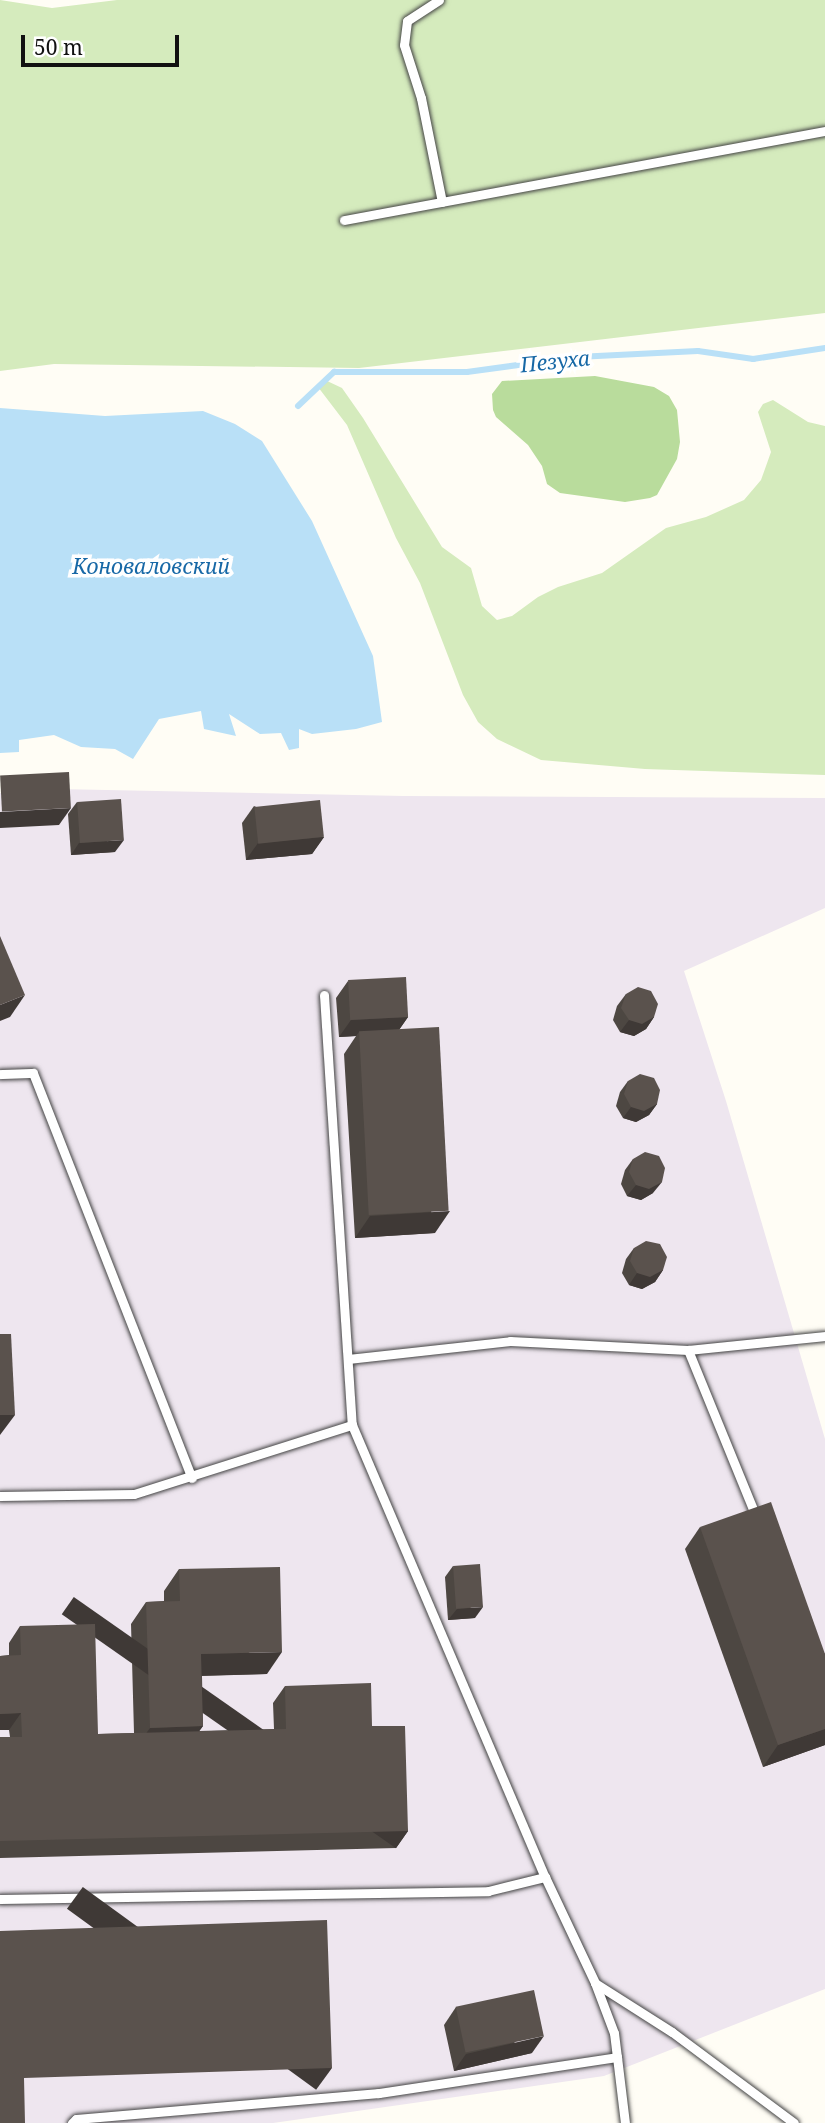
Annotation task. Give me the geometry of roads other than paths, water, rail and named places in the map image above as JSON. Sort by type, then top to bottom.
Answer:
[{"type":"lane","points":[[439,0],[407,21],[404,44],[421,98],[442,202]]},
{"type":"lane","points":[[344,220],[825,131]]},
{"type":"lane","points":[[324,995],[352,1425],[545,1877],[595,1983],[614,2033],[625,2123]]},
{"type":"lane","points":[[0,1074],[33,1073],[192,1478]]},
{"type":"lane","points":[[348,1359],[510,1341],[688,1350],[825,1336]]},
{"type":"lane","points":[[688,1350],[761,1531]]},
{"type":"lane","points":[[0,1496],[134,1494],[192,1478],[352,1425]]},
{"type":"lane","points":[[0,1899],[488,1891],[545,1877]]},
{"type":"lane","points":[[595,1983],[673,2032],[794,2123]]},
{"type":"lane","points":[[72,2123],[76,2119],[379,2094],[617,2057]]},
{"type":"water","name":"Коноваловский","points":[[0,408],[105,416],[203,411],[235,424],[262,441],[312,521],[373,656],[382,722],[356,729],[312,734],[299,729],[299,748],[289,750],[281,733],[260,734],[229,714],[236,736],[204,729],[201,711],[159,719],[133,759],[115,749],[81,747],[54,735],[19,740],[19,752],[0,753]]},
{"type":"waterway","name":"Пезуха","points":[[298,406],[334,372],[467,372],[577,357],[698,351],[753,359],[825,348]]}]
